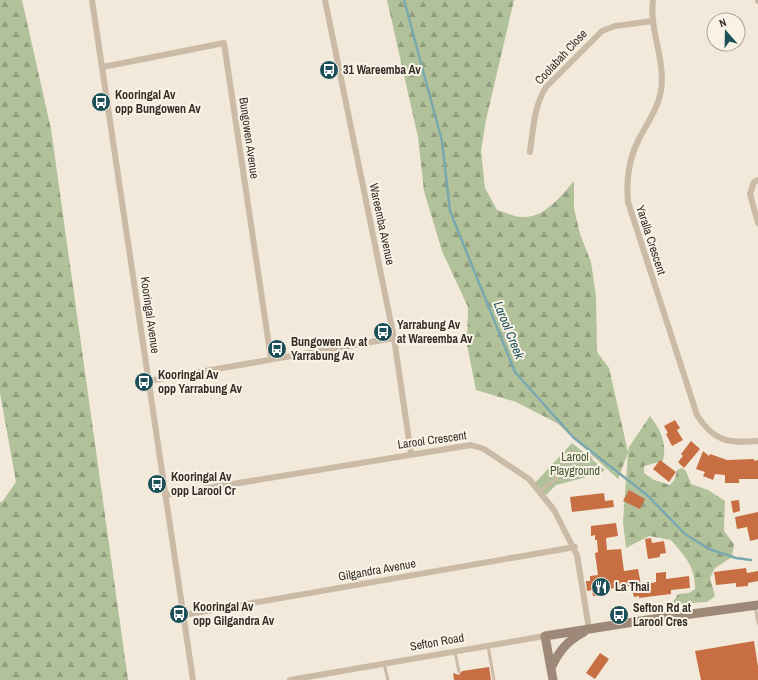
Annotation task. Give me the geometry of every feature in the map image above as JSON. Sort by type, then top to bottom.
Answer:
[{"type":"street","name":"Kooringal Avenue","points":[[92,0],[193,680]]},
{"type":"street","name":"Wareemba Avenue","points":[[325,0],[394,338],[411,454]]},
{"type":"street","name":"Yaralla Crescent","points":[[653,0],[653,21],[661,89],[658,102],[633,154],[627,186],[628,202],[697,415],[705,427],[714,435],[730,442],[758,441]]},
{"type":"street","name":"Coolabah Close","points":[[530,152],[540,96],[546,87],[602,31],[615,26],[653,21]]},
{"type":"street","name":"Bungowen Avenue","points":[[103,67],[224,43],[271,360]]},
{"type":"street","points":[[758,180],[754,182],[750,194],[758,223]]},
{"type":"street","points":[[148,381],[394,338]]},
{"type":"street","name":"Larool Crescent","points":[[165,495],[471,445],[484,449],[529,479],[554,510],[575,547],[589,629]]},
{"type":"street","name":"Gilgandra Avenue","points":[[183,615],[575,547]]},
{"type":"street","name":"Sefton Road","points":[[290,680],[305,679],[589,629],[756,605]]},
{"type":"street","name":"Sefton Road","points":[[551,668],[560,650],[567,642],[589,629]]},
{"type":"street","points":[[546,636],[553,680]]},
{"type":"lane","points":[[540,491],[556,479],[568,453],[576,452],[591,458]]},
{"type":"lane","points":[[756,605],[758,623]]},
{"type":"lane","points":[[488,646],[494,680]]},
{"type":"lane","points":[[455,652],[459,672]]},
{"type":"lane","points":[[384,664],[388,680]]},
{"type":"green space","points":[[0,0],[22,0],[51,129],[128,680],[0,680],[0,502],[2,502],[16,482],[0,393]]},
{"type":"green space","points":[[387,0],[514,0],[486,120],[481,151],[485,188],[497,210],[518,217],[529,217],[544,210],[558,200],[574,181],[574,208],[580,234],[591,262],[596,296],[597,352],[609,368],[628,452],[629,447],[650,416],[662,437],[664,443],[664,455],[663,461],[644,466],[644,473],[654,480],[670,485],[675,479],[677,470],[682,468],[686,471],[691,484],[708,490],[725,501],[724,531],[734,544],[732,557],[715,568],[710,578],[715,596],[707,602],[676,604],[673,602],[678,594],[689,593],[695,589],[695,581],[691,567],[671,540],[649,536],[626,548],[623,521],[628,453],[618,479],[557,423],[516,402],[476,390],[467,345],[468,307],[442,251],[424,191],[418,137]]},
{"type":"green space","name":"Larool Playground","points":[[572,443],[605,470],[598,474],[556,485],[544,497],[534,484]]},
{"type":"building","points":[[675,420],[680,428],[677,430],[683,440],[672,446],[664,426]]},
{"type":"building","points":[[691,441],[700,449],[684,468],[678,462],[683,456],[681,454]]},
{"type":"building","points":[[703,451],[709,456],[710,454],[727,460],[758,460],[758,479],[739,479],[739,483],[725,483],[725,475],[715,474],[713,480],[703,476],[705,472],[696,469]]},
{"type":"building","points":[[660,460],[676,472],[669,482],[653,469]]},
{"type":"building","points":[[629,490],[645,499],[640,509],[623,501]]},
{"type":"building","points":[[604,493],[605,501],[613,500],[614,507],[572,512],[570,497]]},
{"type":"building","points":[[739,500],[740,511],[733,513],[731,501]]},
{"type":"building","points":[[758,512],[758,539],[750,541],[747,527],[737,529],[735,517]]},
{"type":"building","points":[[616,523],[618,536],[606,538],[607,550],[621,549],[624,571],[638,569],[641,585],[656,582],[656,573],[666,572],[666,579],[689,576],[690,588],[671,590],[671,594],[639,598],[639,596],[634,597],[631,586],[602,590],[602,595],[593,596],[592,590],[587,591],[586,581],[590,581],[590,576],[598,575],[595,553],[598,552],[597,540],[595,540],[595,535],[591,536],[591,526]]},
{"type":"building","points":[[651,538],[652,543],[664,541],[666,553],[660,554],[660,557],[648,559],[645,539]]},
{"type":"building","points":[[746,568],[747,573],[758,571],[758,581],[748,583],[748,586],[736,587],[736,583],[716,585],[714,572]]},
{"type":"building","points":[[754,641],[758,667],[758,680],[701,680],[695,651]]},
{"type":"building","points":[[600,653],[609,659],[595,679],[586,673]]},
{"type":"building","points":[[489,667],[491,680],[454,680],[453,673],[459,675],[462,671]]},
{"type":"waterway","name":"Larool Creek","points":[[404,0],[442,141],[450,211],[515,372],[574,438],[647,495],[685,534],[709,549],[736,558],[751,560]]},
{"type":"place","name":"31 Wareemba Av","points":[[329,70]]},
{"type":"place","name":"Kooringal Av opp Bungowen Av","points":[[101,102]]},
{"type":"place","name":"Yarrabung Av at Wareemba Av","points":[[383,332]]},
{"type":"place","name":"Bungowen Av at Yarrabung Av","points":[[277,349]]},
{"type":"place","name":"Kooringal Av opp Yarrabung Av","points":[[144,382]]},
{"type":"place","name":"Kooringal Av opp Larool Cr","points":[[157,484]]},
{"type":"place","name":"La Thai","points":[[601,587]]},
{"type":"place","name":"Kooringal Av opp Gilgandra Av","points":[[179,614]]},
{"type":"place","name":"Sefton Rd at Larool Cres","points":[[619,615]]}]
